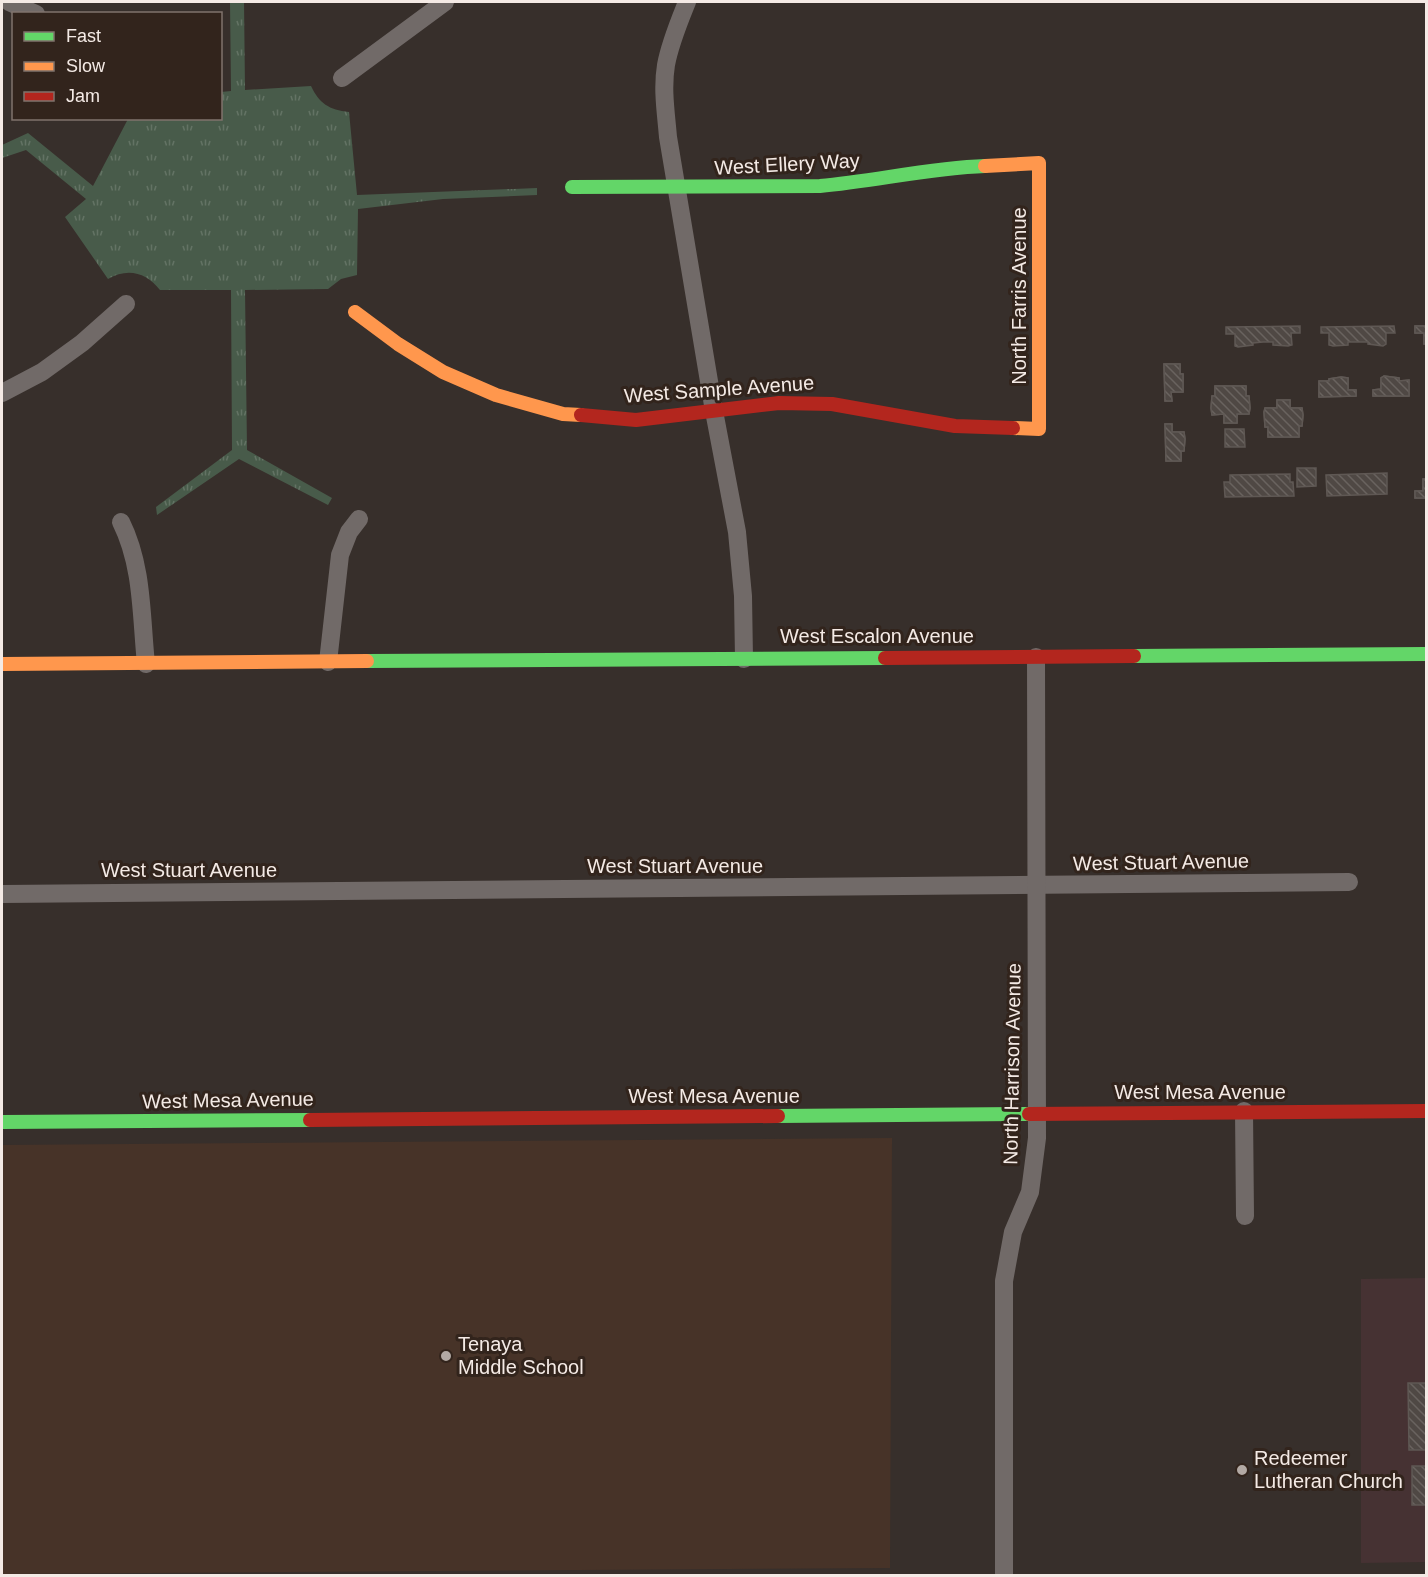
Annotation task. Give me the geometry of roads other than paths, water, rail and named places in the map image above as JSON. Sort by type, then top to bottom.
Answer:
[{"type":"street","points":[[9,2],[32,12]]},
{"type":"street","points":[[342,78],[445,2]]},
{"type":"street","points":[[687,2],[675,32],[666,66],[665,95],[677,188],[714,411],[737,532],[743,596],[744,659]]},
{"type":"street","name":"West Ellery Way","points":[[572,187],[820,186],[958,167],[1039,163]]},
{"type":"street","name":"North Farris Avenue","points":[[1039,163],[1039,429]]},
{"type":"street","points":[[2,393],[42,372],[82,343],[126,304]]},
{"type":"street","name":"West Sample Avenue","points":[[356,312],[398,344],[443,372],[496,395],[563,414],[636,420],[779,404],[832,404],[955,426],[1039,429]]},
{"type":"street","points":[[328,662],[340,555],[349,532],[359,519]]},
{"type":"street","points":[[121,522],[136,562],[146,664]]},
{"type":"street","name":"West Escalon Avenue","points":[[2,664],[1426,654]]},
{"type":"street","name":"North Harrison Avenue","points":[[1004,1575],[1004,1281],[1013,1232],[1030,1192],[1034,1170],[1037,1113],[1036,657]]},
{"type":"street","name":"West Stuart Avenue","points":[[2,894],[1349,882]]},
{"type":"street","points":[[1244,1111],[1245,1216]]},
{"type":"street","name":"West Mesa Avenue","points":[[2,1122],[1426,1111]]},
{"type":"place","name":"Tenaya Middle School","points":[[446,1356]]},
{"type":"place","name":"Redeemer Lutheran Church","points":[[1242,1470]]}]
